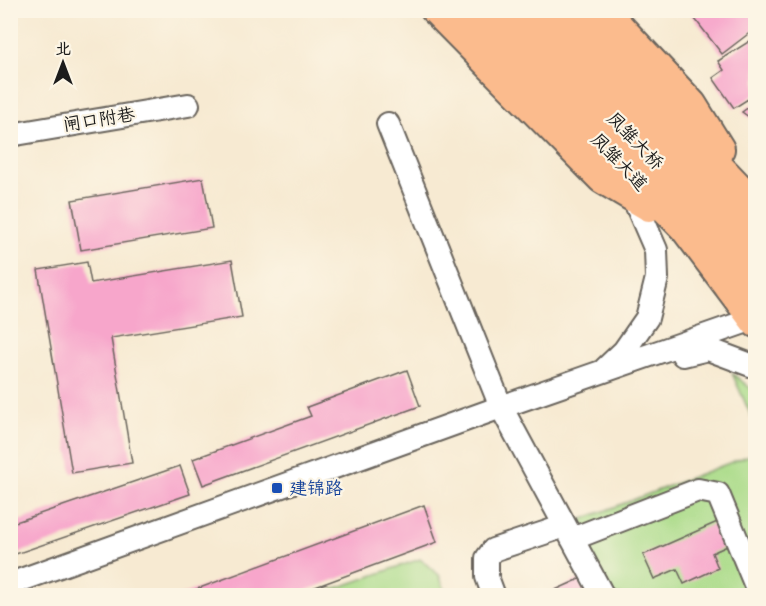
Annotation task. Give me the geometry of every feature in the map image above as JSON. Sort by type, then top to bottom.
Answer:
[{"type":"main road","points":[[435,10],[602,178],[685,229]]},
{"type":"main road","name":"凤雏大道","points":[[472,10],[685,229],[755,320]]},
{"type":"main road","name":"凤雏大桥","points":[[507,10],[705,215],[756,280]]},
{"type":"main road","name":"凤雏大桥","points":[[537,10],[722,204],[756,247]]},
{"type":"main road","points":[[569,10],[751,200]]},
{"type":"main road","points":[[604,10],[692,104],[751,200]]},
{"type":"street","name":"闸口附巷","points":[[10,135],[188,105]]},
{"type":"street","points":[[388,124],[501,407],[603,596]]},
{"type":"street","points":[[602,372],[624,351],[647,318],[657,278],[657,250],[633,197]]},
{"type":"street","points":[[10,584],[501,407],[755,320]]},
{"type":"street","points":[[602,372],[708,349],[756,367]]},
{"type":"street","points":[[494,596],[487,577],[487,558],[494,550],[569,532],[698,490],[718,494],[756,586]]},
{"type":"green space","points":[[732,373],[755,392],[755,425]]},
{"type":"green space","points":[[755,453],[755,595],[603,595],[565,526]]},
{"type":"green space","points":[[420,559],[439,575],[447,595],[317,595]]},
{"type":"building","points":[[688,10],[720,10],[722,13],[725,10],[756,10],[756,28],[722,54]]},
{"type":"building","points":[[756,37],[756,94],[734,108],[713,78],[724,70],[718,61]]},
{"type":"building","points":[[756,102],[756,122],[742,112]]},
{"type":"building","points":[[756,129],[756,141],[749,140]]},
{"type":"building","points":[[203,178],[212,228],[81,250],[72,200]]},
{"type":"building","points":[[232,260],[242,317],[111,338],[132,463],[72,473],[38,270],[87,262],[91,283]]},
{"type":"building","points":[[407,370],[420,406],[203,485],[193,459],[311,416],[307,407]]},
{"type":"building","points":[[180,466],[190,494],[10,556],[10,524]]},
{"type":"building","points":[[424,505],[437,542],[291,596],[178,596]]},
{"type":"building","points":[[724,519],[734,543],[712,553],[718,568],[684,584],[677,569],[654,579],[643,555]]},
{"type":"building","points":[[582,578],[590,596],[542,596]]},
{"type":"place","name":"建锦路","points":[[277,488]]}]
